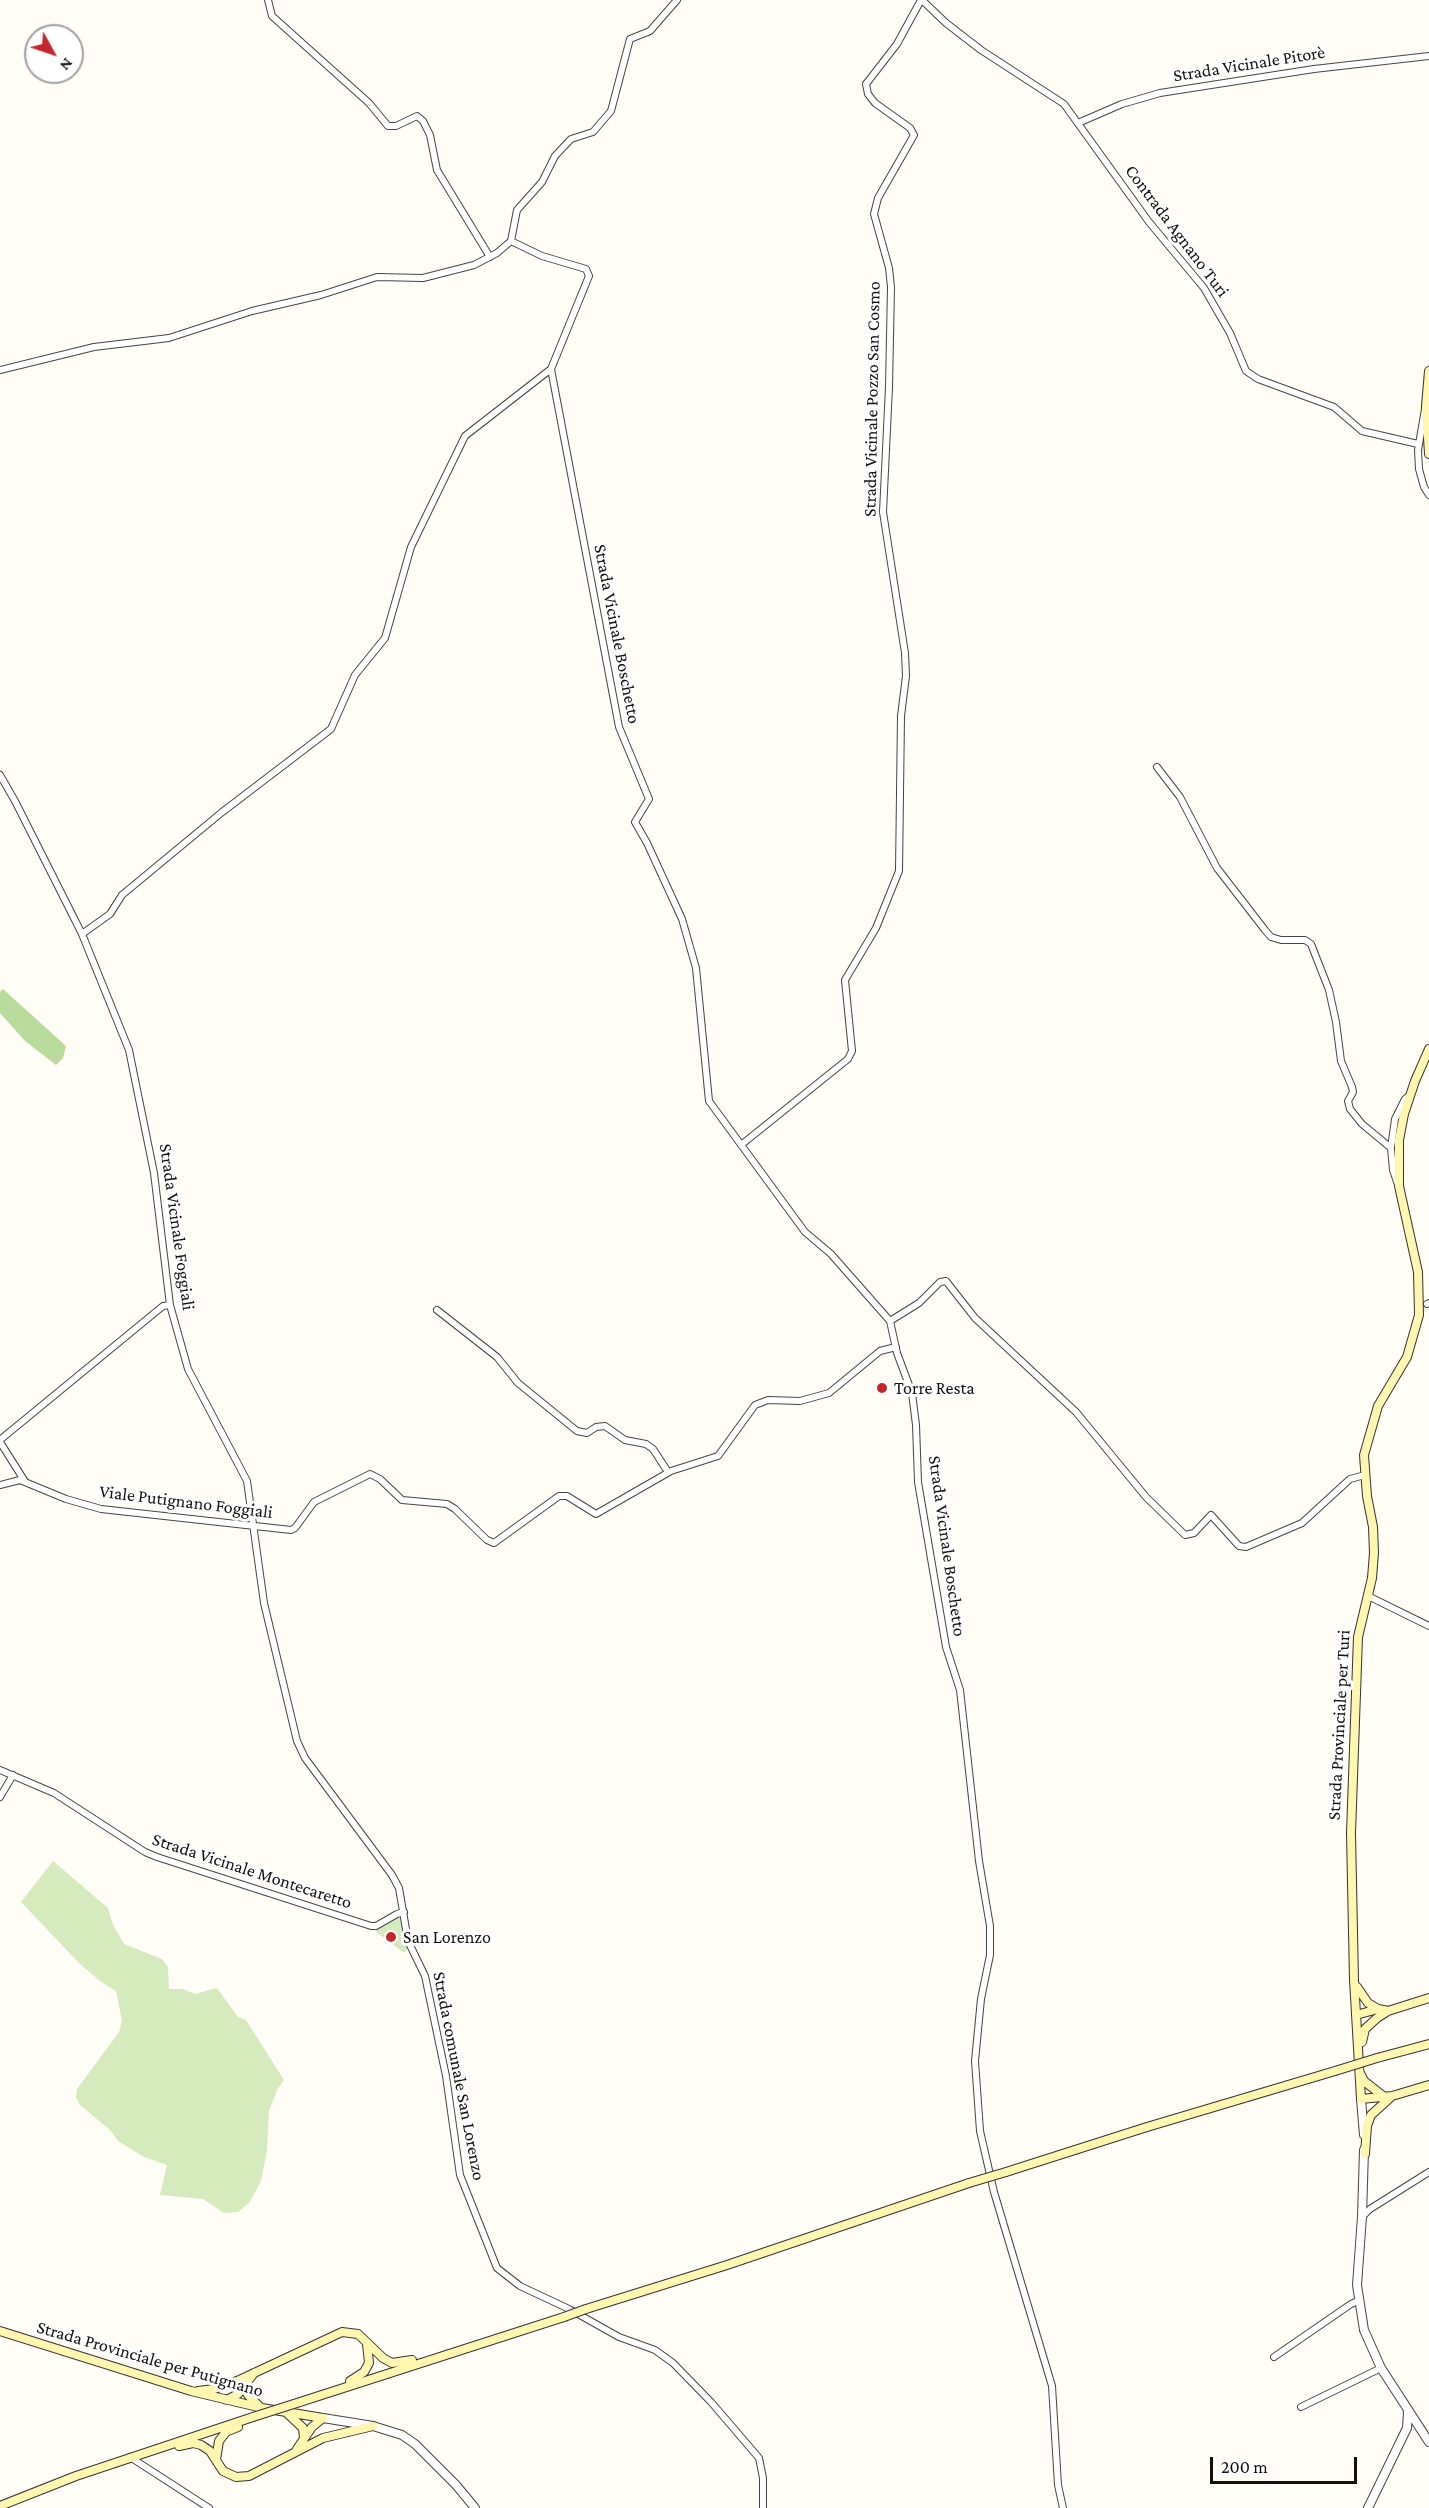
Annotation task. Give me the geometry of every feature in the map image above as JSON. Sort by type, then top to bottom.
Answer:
[{"type":"main road","points":[[1429,371],[1426,406],[1429,454]]},
{"type":"main road","name":"Strada Provinciale per Turi","points":[[1361,2100],[1354,1980],[1351,1833],[1358,1637],[1372,1578],[1373,1527],[1364,1455],[1373,1418],[1407,1357],[1419,1315],[1418,1272],[1399,1186],[1399,1140],[1410,1095],[1429,1049]]},
{"type":"main road","points":[[1354,1980],[1362,1997],[1381,2013]]},
{"type":"main road","points":[[1356,2016],[1381,2013],[1429,1998]]},
{"type":"main road","points":[[1381,2013],[1362,2035],[1360,2070],[1364,2081],[1386,2098]]},
{"type":"main road","points":[[0,2506],[130,2457],[430,2360],[566,2313],[586,2309],[727,2265],[969,2183],[1377,2058],[1427,2045]]},
{"type":"main road","points":[[1361,2100],[1386,2098],[1429,2085]]},
{"type":"main road","points":[[1365,2154],[1367,2126],[1371,2115],[1386,2098]]},
{"type":"main road","name":"Strada Provinciale per Putignano","points":[[0,2331],[191,2391],[262,2408],[323,2418]]},
{"type":"main road","points":[[191,2391],[214,2389],[237,2381],[342,2332],[358,2334],[383,2358],[392,2363],[419,2358],[430,2360]]},
{"type":"main road","points":[[327,2392],[364,2372],[369,2363],[366,2340]]},
{"type":"main road","points":[[227,2400],[238,2394],[256,2372]]},
{"type":"main road","points":[[249,2380],[246,2389],[248,2395],[262,2408]]},
{"type":"main road","points":[[227,2400],[230,2389],[237,2381]]},
{"type":"main road","points":[[285,2412],[297,2420],[303,2428],[304,2438]]},
{"type":"main road","points":[[216,2460],[219,2441],[226,2432],[252,2418]]},
{"type":"main road","points":[[292,2453],[312,2427],[323,2418],[327,2427],[323,2438]]},
{"type":"main road","points":[[166,2445],[201,2445],[223,2470],[236,2477],[249,2476],[323,2438],[373,2426]]},
{"type":"street","points":[[268,0],[272,16],[369,103],[388,126],[396,126],[417,116],[423,121],[430,135],[437,170],[490,256]]},
{"type":"street","points":[[0,370],[94,347],[169,338],[252,311],[321,295],[377,277],[423,278],[462,270],[490,256],[511,241],[517,210],[542,182],[555,156],[571,140],[593,132],[611,111],[630,39],[650,31],[677,0]]},
{"type":"street","name":"Strada Vicinale Pozzo San Cosmo","points":[[741,1145],[848,1059],[852,1051],[845,980],[876,928],[899,871],[901,716],[906,676],[905,653],[883,512],[891,278],[874,214],[878,198],[914,135],[910,128],[868,94],[866,84],[897,44],[922,0]]},
{"type":"street","name":"Contrada Agnano Turi","points":[[922,0],[946,23],[981,50],[1059,99],[1149,222],[1204,288],[1230,333],[1246,371],[1258,379],[1334,407],[1362,431],[1418,444]]},
{"type":"street","name":"Strada Vicinale Pitorè","points":[[1078,123],[1122,104],[1160,93],[1314,69],[1429,56]]},
{"type":"street","points":[[82,934],[110,914],[122,895],[221,813],[331,729],[355,675],[385,638],[411,547],[465,436],[551,369],[589,276],[586,269],[542,256],[511,241]]},
{"type":"street","name":"Strada Vicinale Boschetto","points":[[551,369],[619,727],[649,799],[635,822],[682,919],[696,968],[709,1101],[805,1232],[831,1254],[890,1321],[915,1406],[918,1482],[946,1647],[960,1690],[979,1861],[990,1926],[990,1955],[977,2026],[975,2061],[977,2107],[983,2149],[994,2192],[1011,2242],[1052,2386],[1058,2485],[1063,2508]]},
{"type":"street","points":[[1426,406],[1418,444],[1419,469],[1429,495]]},
{"type":"street","points":[[1157,767],[1180,797],[1217,868],[1264,930],[1275,939],[1305,940],[1311,944],[1332,1003],[1341,1061],[1352,1087],[1353,1092],[1348,1101],[1350,1109],[1362,1124],[1390,1148]]},
{"type":"street","name":"Strada Vicinale Foggiali","points":[[0,775],[82,934],[129,1050],[154,1173],[170,1305],[188,1369],[244,1474],[255,1527],[264,1602],[297,1741],[304,1758],[396,1881],[404,1912]]},
{"type":"street","points":[[1399,1186],[1395,1183],[1390,1148],[1395,1119],[1405,1099],[1410,1095]]},
{"type":"street","points":[[890,1321],[919,1303],[940,1281],[946,1281],[975,1318],[1076,1412],[1146,1497],[1185,1535],[1194,1533],[1211,1515],[1239,1546],[1246,1547],[1302,1523],[1350,1479],[1365,1475]]},
{"type":"street","points":[[0,1485],[24,1481],[0,1441],[163,1306],[170,1305]]},
{"type":"street","points":[[437,1310],[497,1357],[518,1383],[577,1431],[586,1433],[596,1427],[605,1426],[625,1440],[646,1444],[653,1449],[668,1472]]},
{"type":"street","name":"Viale Putignano Foggiali","points":[[24,1481],[66,1499],[100,1509],[291,1530],[295,1528],[314,1502],[370,1474],[380,1479],[402,1500],[447,1504],[487,1540],[494,1543],[559,1496],[567,1496],[596,1514],[668,1472],[718,1456],[759,1402],[800,1401],[829,1393],[880,1352],[896,1347]]},
{"type":"street","points":[[1368,1596],[1429,1626]]},
{"type":"street","name":"Strada Vicinale Montecaretto","points":[[0,1770],[54,1793],[145,1852],[158,1857],[371,1926],[376,1926],[404,1912]]},
{"type":"street","points":[[0,1797],[13,1775]]},
{"type":"street","name":"Strada comunale San Lorenzo","points":[[404,1912],[408,1941],[425,1976],[446,2076],[460,2175],[497,2268],[520,2286],[566,2313],[619,2337],[655,2349],[665,2356],[711,2402],[759,2458],[763,2478],[763,2508]]},
{"type":"street","name":"Strada Provinciale per Turi","points":[[1361,2100],[1365,2154],[1358,2261],[1358,2301],[1364,2330],[1381,2368],[1429,2442]]},
{"type":"street","points":[[1362,2217],[1429,2172]]},
{"type":"street","points":[[1274,2357],[1358,2301]]},
{"type":"street","points":[[1301,2407],[1381,2368]]},
{"type":"street","points":[[1368,2508],[1407,2428],[1408,2412]]},
{"type":"street","name":"Strada Provinciale per Putignano","points":[[323,2418],[373,2426],[402,2435],[415,2444],[456,2485],[475,2508]]},
{"type":"street","points":[[1407,2428],[1421,2431]]},
{"type":"street","points":[[130,2457],[209,2508]]},
{"type":"green space","points":[[3,989],[66,1046],[63,1058],[56,1065],[25,1041],[0,1013],[0,992]]},
{"type":"green space","points":[[53,1861],[108,1908],[113,1925],[124,1944],[162,1959],[168,1967],[169,1989],[183,1989],[195,1994],[217,1988],[238,2017],[246,2020],[284,2080],[278,2088],[269,2111],[267,2150],[261,2181],[249,2203],[238,2212],[224,2213],[203,2199],[160,2195],[167,2165],[144,2157],[118,2141],[110,2130],[80,2105],[76,2097],[77,2089],[119,2032],[122,2021],[116,1991],[101,1982],[79,1963],[21,1902]]},
{"type":"green space","points":[[396,1917],[401,1917],[409,1947],[404,1953],[375,1931]]},
{"type":"place","name":"Torre Resta","points":[[882,1388]]},
{"type":"place","name":"San Lorenzo","points":[[391,1937]]}]
